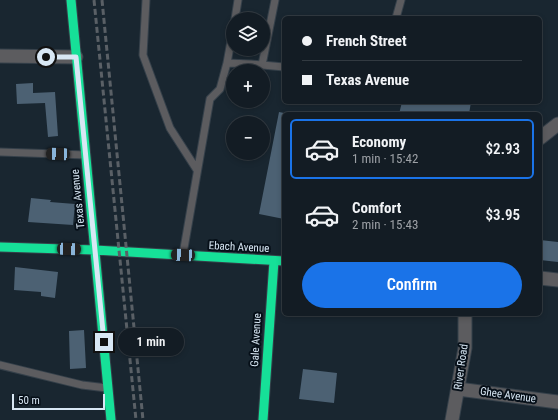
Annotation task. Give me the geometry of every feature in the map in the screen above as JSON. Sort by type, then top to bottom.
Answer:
[{"type":"street","name":"Texas Avenue","points":[[71,0],[112,420]]},
{"type":"street","points":[[0,56],[76,57]]},
{"type":"street","points":[[542,136],[558,124]]},
{"type":"street","name":"Ebach Avenue","points":[[0,247],[95,250],[282,262]]},
{"type":"street","name":"Gale Avenue","points":[[263,420],[274,261]]},
{"type":"street","points":[[542,278],[558,280]]},
{"type":"street","name":"River Road","points":[[452,420],[465,348],[465,316]]},
{"type":"street","name":"Ghee Avenue","points":[[458,389],[558,402]]},
{"type":"lane","points":[[146,0],[143,55],[170,128],[197,170]]},
{"type":"lane","points":[[236,12],[238,0]]},
{"type":"lane","points":[[262,64],[275,0]]},
{"type":"lane","points":[[397,16],[401,0]]},
{"type":"lane","points":[[183,255],[210,99],[220,89],[228,56]]},
{"type":"lane","points":[[227,63],[244,64]]},
{"type":"lane","points":[[270,66],[282,68]]},
{"type":"lane","points":[[0,152],[86,155]]},
{"type":"lane","points":[[0,365],[82,385],[108,388]]},
{"type":"building","points":[[33,83],[33,93],[55,92],[58,136],[48,137],[45,103],[17,104],[16,84]]},
{"type":"building","points":[[402,104],[471,104],[469,112],[400,112]]},
{"type":"building","points":[[279,112],[282,113],[282,219],[259,214]]},
{"type":"building","points":[[31,198],[51,200],[50,202],[75,204],[73,225],[28,222]]},
{"type":"building","points":[[542,240],[558,242],[558,262],[542,260]]},
{"type":"building","points":[[15,267],[58,272],[55,298],[41,296],[41,292],[14,290]]},
{"type":"building","points":[[84,330],[86,368],[70,369],[69,331]]},
{"type":"building","points":[[303,369],[337,373],[334,403],[299,399]]},
{"type":"railway","points":[[94,0],[136,420]]},
{"type":"railway","points":[[102,0],[143,420]]},
{"type":"traffic: fast","points":[[71,0],[111,420]]},
{"type":"traffic: fast","points":[[0,247],[95,250],[282,261]]},
{"type":"traffic: fast","points":[[263,420],[274,261]]},
{"type":"route","points":[[46,57],[76,57],[104,342]]}]
